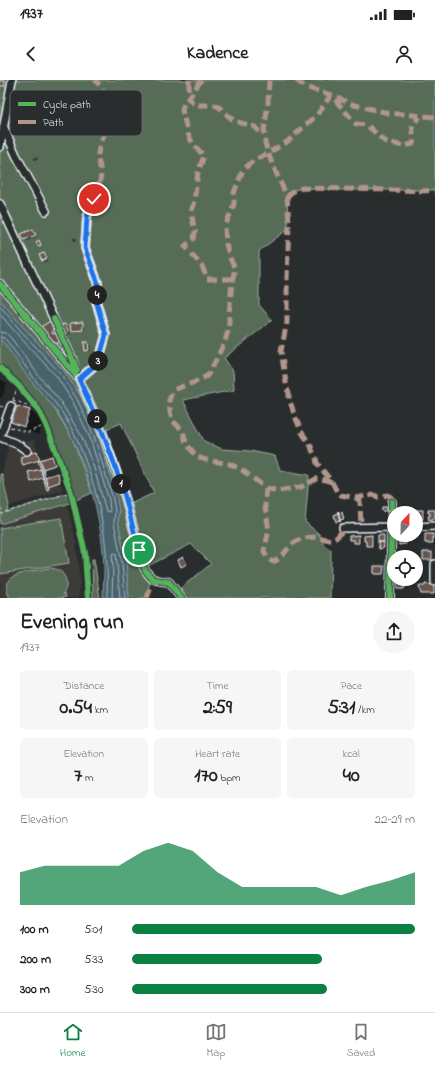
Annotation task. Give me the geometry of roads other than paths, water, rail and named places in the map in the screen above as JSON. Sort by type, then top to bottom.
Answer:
[{"type":"street","points":[[10,90],[12,80]]},
{"type":"street","points":[[0,148],[10,92]]},
{"type":"street","points":[[4,128],[16,155],[46,211]]},
{"type":"street","points":[[79,379],[99,360],[106,335],[96,301],[98,283],[85,248],[87,217],[94,199]]},
{"type":"street","points":[[0,204],[72,358],[79,379],[102,431],[124,492],[144,568],[150,578],[169,582],[181,598]]},
{"type":"street","points":[[0,284],[79,379]]},
{"type":"street","points":[[11,406],[0,437],[19,445],[27,451]]},
{"type":"street","points":[[392,502],[392,506]]},
{"type":"street","points":[[423,527],[435,526]]},
{"type":"street","points":[[343,528],[387,527]]},
{"type":"street","points":[[390,598],[392,542]]},
{"type":"street","points":[[435,564],[435,582]]},
{"type":"water","points":[[0,300],[64,371],[81,397],[98,435],[117,498],[119,511],[118,521],[126,563],[129,598],[103,598],[104,567],[100,526],[82,462],[74,442],[53,406],[29,378],[0,339]]}]
